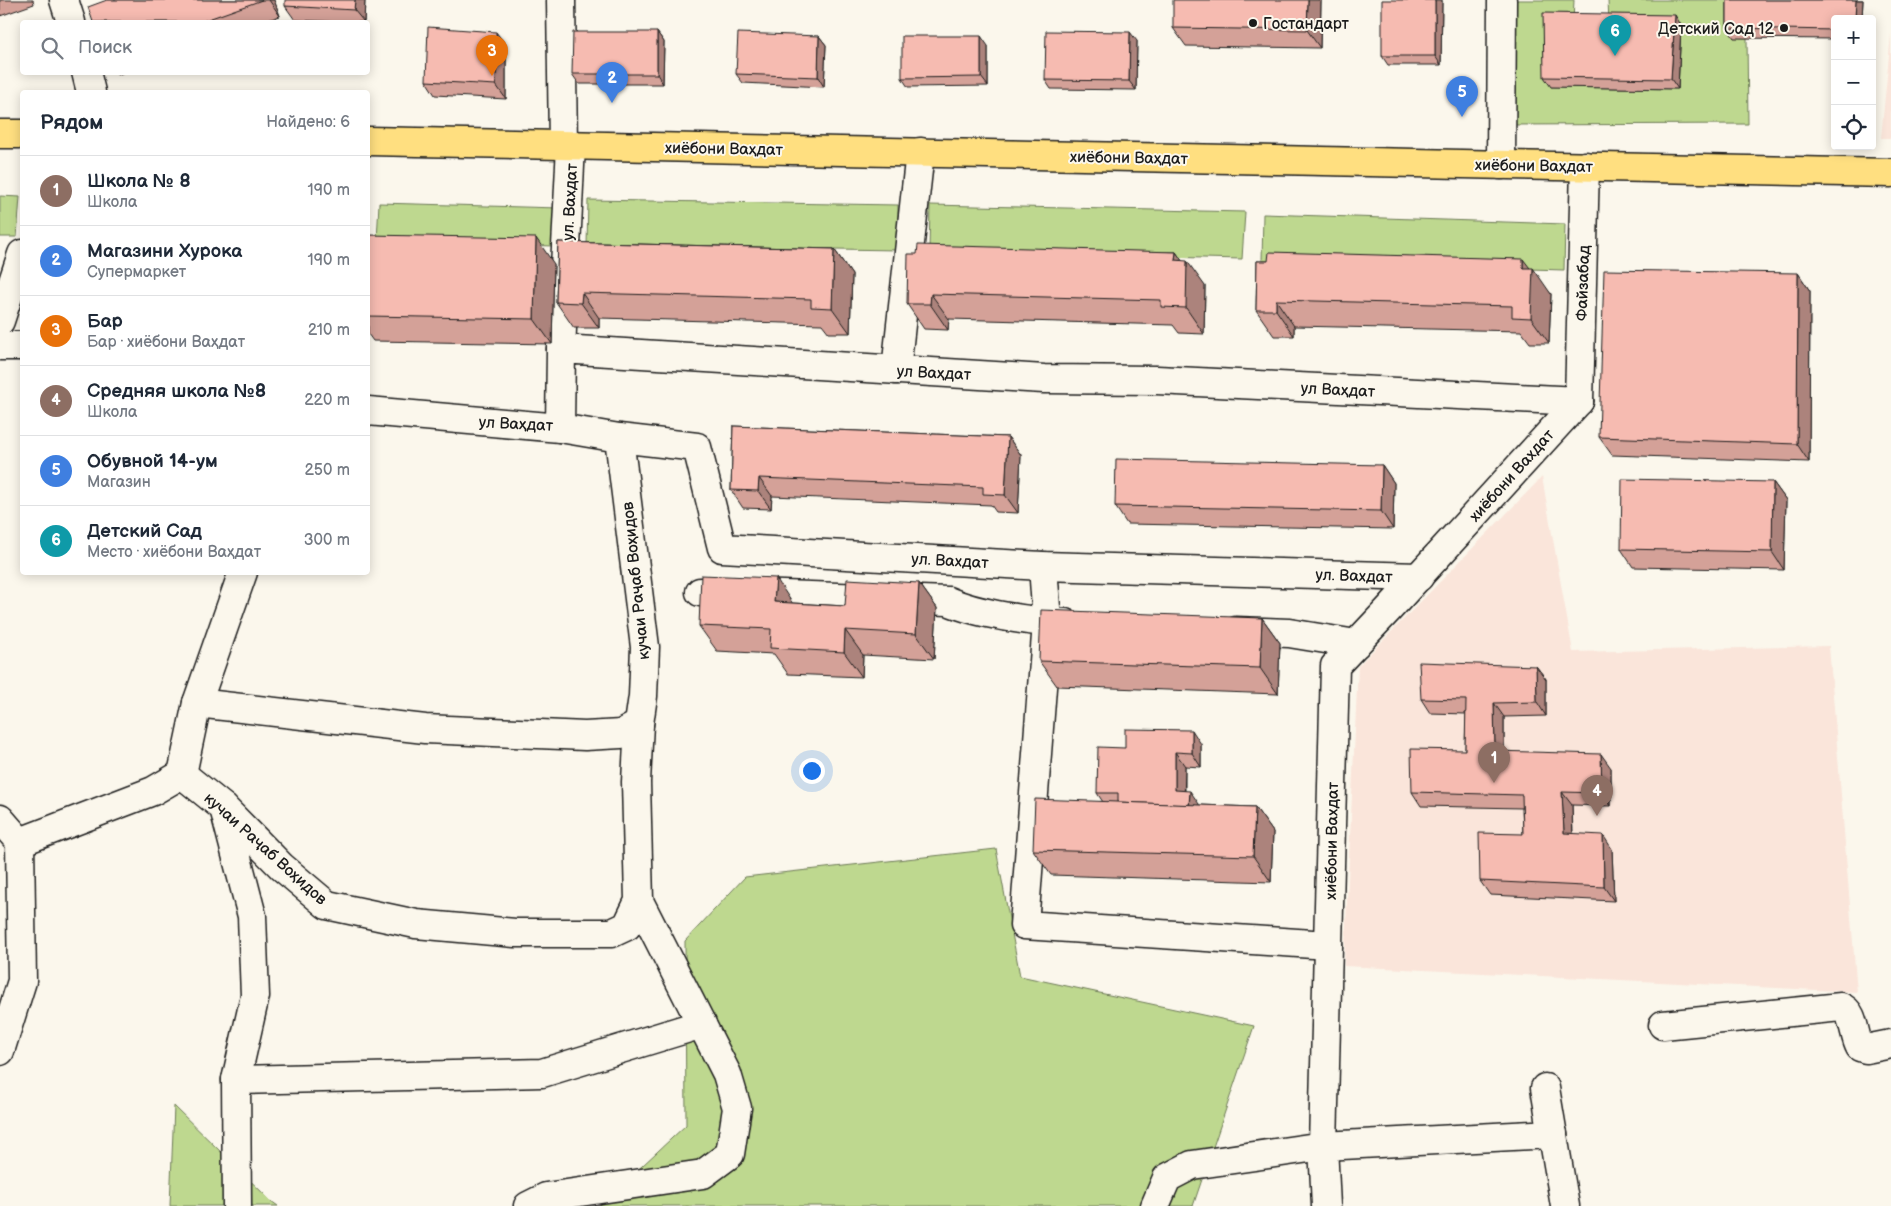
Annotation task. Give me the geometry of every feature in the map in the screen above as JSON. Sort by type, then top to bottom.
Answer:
[{"type":"main road","points":[[0,134],[20,134]]},
{"type":"main road","name":"хиёбони Ваҳдат","points":[[370,141],[1891,173]]},
{"type":"street","points":[[64,0],[70,20]]},
{"type":"street","name":"ул. Вахдат","points":[[561,0],[567,145],[561,349]]},
{"type":"street","points":[[1501,165],[1502,0]]},
{"type":"street","points":[[87,75],[91,90]]},
{"type":"street","points":[[896,370],[920,152]]},
{"type":"street","name":"Файзабад","points":[[1579,401],[1585,166]]},
{"type":"street","points":[[0,321],[20,260]]},
{"type":"street","points":[[0,346],[20,346]]},
{"type":"street","name":"ул Ваҳдат","points":[[370,411],[560,428],[561,349],[1044,378],[1166,381],[1579,401]]},
{"type":"street","name":"хиёбони Вахдат","points":[[1326,1206],[1323,1146],[1335,666],[1579,401]]},
{"type":"street","name":"ул. Вахдат","points":[[560,428],[619,438],[697,447],[722,548],[1043,566],[1419,576]]},
{"type":"street","name":"кучаи Раҷаб Воҳидов","points":[[182,774],[224,808],[282,867],[327,905],[416,924],[515,933],[612,933],[627,926],[638,901],[636,782],[645,647],[619,438]]},
{"type":"street","points":[[1043,566],[1047,622],[1024,925],[1328,946]]},
{"type":"street","points":[[20,842],[153,791],[182,774],[197,703],[242,575]]},
{"type":"street","points":[[700,592],[948,601],[964,608],[1047,622],[1086,624]]},
{"type":"street","points":[[1212,630],[1289,633],[1356,644]]},
{"type":"street","points":[[197,703],[425,729],[585,736],[621,734],[639,724]]},
{"type":"street","points":[[224,808],[252,916],[255,996],[236,1080],[237,1206]]},
{"type":"street","points":[[0,819],[20,842],[22,981],[0,1051]]},
{"type":"street","points":[[528,1206],[546,1197],[703,1174],[730,1154],[737,1108],[727,1074],[638,901]]},
{"type":"street","points":[[1662,1025],[1841,1007],[1847,1009],[1850,1014],[1860,1047],[1866,1049],[1891,1044]]},
{"type":"street","points":[[236,1080],[542,1073],[702,1024]]},
{"type":"street","points":[[1545,1088],[1565,1206]]},
{"type":"street","points":[[1155,1206],[1167,1178],[1192,1165],[1323,1146],[1553,1134]]},
{"type":"shaded area","points":[[1891,34],[1891,138],[1881,138]]},
{"type":"shaded area","points":[[1542,477],[1573,652],[1829,646],[1857,992],[1344,966],[1358,666]]},
{"type":"green space","points":[[1512,0],[1574,0],[1573,22],[1551,87],[1677,89],[1681,25],[1609,23],[1608,0],[1734,0],[1747,38],[1748,124],[1510,125]]},
{"type":"green space","points":[[0,196],[20,197],[17,237],[0,237]]},
{"type":"green space","points":[[588,200],[898,205],[898,250],[587,245]]},
{"type":"green space","points":[[379,203],[559,208],[554,246],[377,241]]},
{"type":"green space","points":[[930,205],[1245,212],[1242,259],[929,251]]},
{"type":"green space","points":[[1263,214],[1565,224],[1564,270],[1262,261]]},
{"type":"green space","points":[[996,849],[1020,976],[1254,1026],[1193,1206],[599,1206],[686,1125],[685,941],[745,877]]},
{"type":"green space","points":[[174,1106],[271,1201],[278,1206],[170,1206]]},
{"type":"building","points":[[107,0],[262,0],[206,20],[92,20],[88,7]]},
{"type":"building","points":[[285,0],[355,0],[354,10],[285,6]]},
{"type":"building","points":[[1173,0],[1308,0],[1307,30],[1173,28]]},
{"type":"building","points":[[1382,0],[1435,0],[1435,56],[1382,56]]},
{"type":"building","name":"Детский Сад 12","points":[[1727,0],[1856,0],[1855,15],[1831,15],[1831,30],[1727,28]]},
{"type":"building","points":[[1543,13],[1675,15],[1671,79],[1544,77]]},
{"type":"building","points":[[428,27],[496,32],[496,85],[426,81]]},
{"type":"building","points":[[1046,31],[1130,32],[1129,81],[1045,80]]},
{"type":"building","points":[[573,32],[657,32],[657,74],[572,74]]},
{"type":"building","points":[[738,33],[819,36],[818,77],[736,74]]},
{"type":"building","points":[[902,36],[981,36],[981,77],[902,78]]},
{"type":"building","points":[[370,235],[536,238],[534,319],[370,316]]},
{"type":"building","points":[[558,242],[834,249],[832,308],[811,307],[811,299],[582,293],[581,303],[556,302]]},
{"type":"building","points":[[918,245],[1176,252],[1175,260],[1187,261],[1186,308],[1161,307],[1161,300],[931,294],[930,304],[907,304],[908,254],[917,254]]},
{"type":"building","points":[[1269,252],[1523,259],[1523,268],[1533,268],[1531,318],[1512,317],[1512,306],[1276,300],[1276,310],[1256,310],[1257,261],[1268,261]]},
{"type":"building","points":[[1604,270],[1798,273],[1797,444],[1599,437]]},
{"type":"building","points":[[733,426],[1008,437],[1005,495],[983,494],[983,487],[759,478],[758,491],[731,490]]},
{"type":"building","points":[[1116,459],[1382,465],[1381,511],[1115,506]]},
{"type":"building","points":[[1622,479],[1773,482],[1772,552],[1621,549]]},
{"type":"building","points":[[701,575],[776,578],[774,602],[845,606],[847,579],[919,583],[916,634],[845,630],[844,652],[770,648],[771,629],[699,626]]},
{"type":"building","points":[[1041,610],[1262,618],[1260,668],[1039,661]]},
{"type":"building","points":[[1419,662],[1536,666],[1537,702],[1494,703],[1495,751],[1601,754],[1602,793],[1562,792],[1564,833],[1603,835],[1604,887],[1480,881],[1479,833],[1523,834],[1522,795],[1412,792],[1411,749],[1465,750],[1466,700],[1421,699]]},
{"type":"building","points":[[1125,729],[1192,730],[1192,753],[1175,752],[1175,790],[1190,791],[1189,805],[1118,802],[1118,793],[1097,793],[1098,747],[1125,748]]},
{"type":"building","points":[[1035,799],[1255,807],[1253,856],[1033,850]]},
{"type":"place","name":"Гостандарт","points":[[1253,23]]},
{"type":"place","name":"Детский Сад 12","points":[[1784,28]]},
{"type":"place","name":"Детский Сад","points":[[1615,56]]},
{"type":"place","name":"Бар","points":[[492,76]]},
{"type":"place","name":"Магазини Хурока","points":[[612,103]]},
{"type":"place","name":"Обувной 14-ум","points":[[1462,117]]},
{"type":"place","name":"Школа № 8","points":[[1494,783]]},
{"type":"place","name":"Средняя школа №8","points":[[1597,816]]}]
